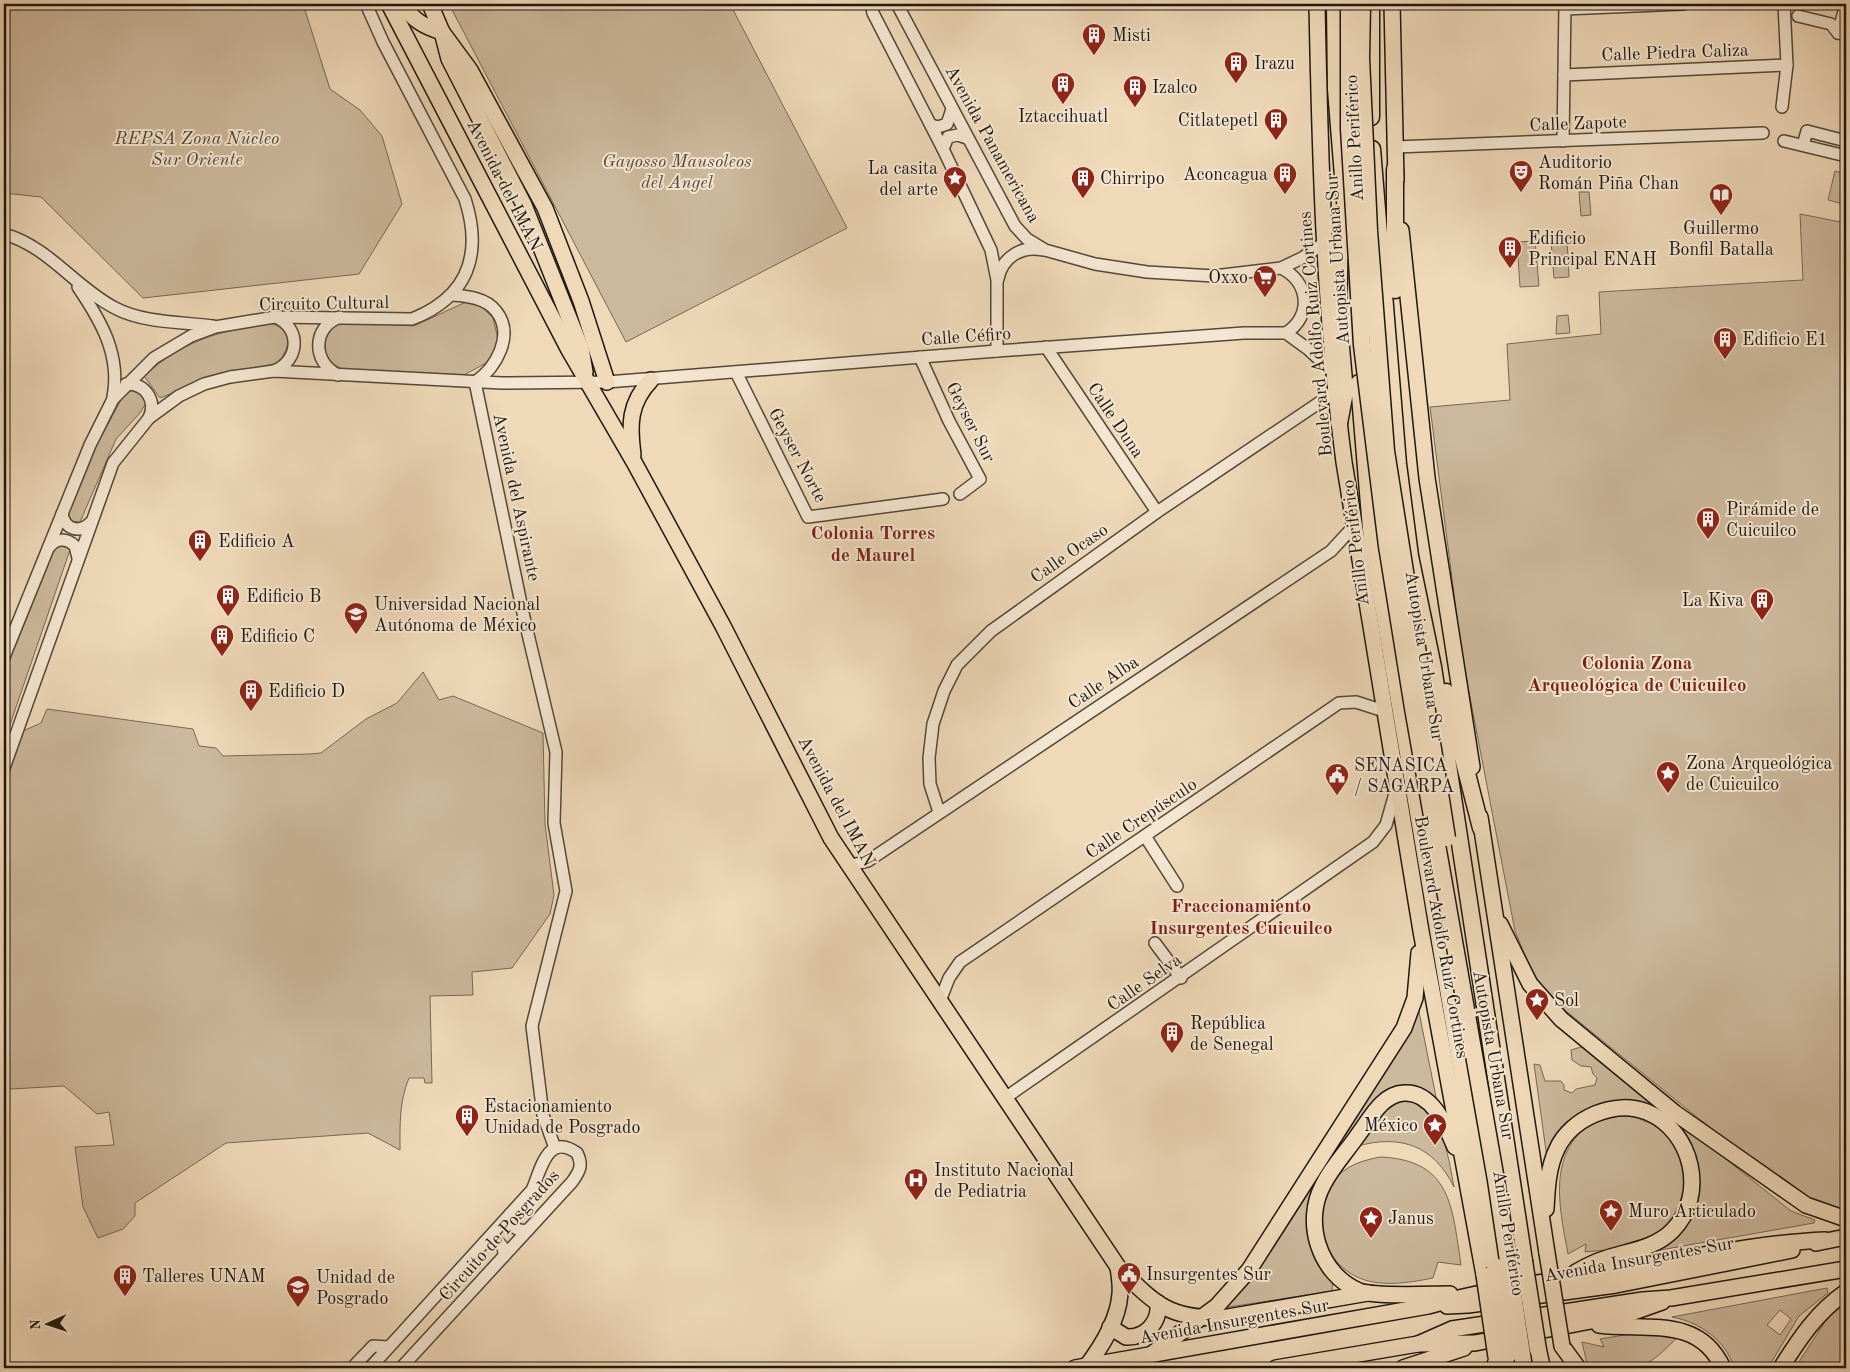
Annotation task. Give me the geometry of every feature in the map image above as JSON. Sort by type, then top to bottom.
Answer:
[{"type":"highway","points":[[1325,4],[1336,89]]},
{"type":"highway","name":"Anillo Periférico","points":[[1335,4],[1336,89],[1372,541],[1489,1270],[1501,1362]]},
{"type":"highway","name":"Autopista Urbana Sur","points":[[1349,4],[1349,129],[1362,345],[1387,546],[1414,717],[1496,1180],[1524,1368]]},
{"type":"highway","name":"Autopista Urbana Sur","points":[[1362,4],[1361,58],[1369,231],[1386,451],[1533,1368]]},
{"type":"highway","name":"Anillo Periférico","points":[[1371,4],[1371,134],[1398,464],[1410,556],[1433,667],[1542,1368]]},
{"type":"highway","points":[[1339,423],[1345,392],[1338,314],[1340,245],[1338,190],[1342,166]]},
{"type":"highway","points":[[1395,169],[1395,410]]},
{"type":"highway","points":[[1410,556],[1481,828]]},
{"type":"main road","name":"Avenida del IMAN","points":[[389,4],[587,383],[634,462],[723,626],[831,838],[1118,1267],[1144,1293],[1158,1303],[1183,1316],[1201,1318],[1222,1318],[1368,1293],[1467,1295]]},
{"type":"main road","points":[[403,4],[416,21],[428,28],[442,32],[470,70],[545,208],[581,301],[607,382]]},
{"type":"main road","name":"Avenida del IMAN","points":[[430,4],[442,32],[449,59],[524,205],[581,348],[587,383]]},
{"type":"main road","name":"Boulevard Adolfo Ruiz Cortines","points":[[1317,4],[1324,243],[1339,423],[1354,526],[1421,931],[1466,1171],[1489,1270]]},
{"type":"main road","points":[[1392,4],[1395,169],[1426,478],[1547,1253],[1567,1368]]},
{"type":"main road","points":[[634,462],[630,430],[631,413],[641,391],[651,380]]},
{"type":"main road","points":[[1493,911],[1530,984],[1562,1019],[1675,1113],[1806,1205],[1846,1219]]},
{"type":"main road","points":[[1150,1355],[1201,1318],[1233,1290],[1250,1270],[1404,1028],[1415,998],[1421,931]]},
{"type":"main road","points":[[1368,1293],[1353,1288],[1330,1267],[1317,1242],[1315,1216],[1323,1185],[1379,1107],[1392,1096],[1406,1092],[1427,1100],[1446,1127],[1466,1171]]},
{"type":"main road","points":[[1544,1232],[1552,1163],[1560,1143],[1574,1127],[1601,1112],[1628,1109],[1646,1112],[1662,1121],[1676,1134],[1688,1156],[1692,1174],[1688,1205],[1679,1224],[1668,1235],[1652,1244],[1602,1259],[1564,1278]]},
{"type":"main road","name":"Avenida Insurgentes Sur","points":[[1428,1306],[1468,1305],[1616,1284],[1784,1252],[1846,1236]]},
{"type":"main road","name":"Avenida Insurgentes Sur","points":[[1080,1367],[1428,1306],[1467,1295],[1564,1278],[1783,1242],[1825,1240]]},
{"type":"main road","name":"Avenida del IMAN","points":[[1080,1367],[1102,1347],[1110,1327],[1120,1294],[1118,1267]]},
{"type":"main road","points":[[1418,1344],[1452,1329],[1643,1300],[1671,1298],[1846,1269]]},
{"type":"main road","points":[[1781,1368],[1806,1329],[1834,1300],[1846,1292]]},
{"type":"main road","points":[[1403,1368],[1475,1343],[1636,1312],[1671,1298]]},
{"type":"main road","points":[[1110,1327],[1126,1337],[1137,1336],[1146,1332],[1156,1320],[1158,1303]]},
{"type":"main road","points":[[1586,1322],[1612,1327],[1667,1327],[1689,1333],[1711,1350],[1723,1368]]},
{"type":"main road","points":[[1276,1368],[1418,1344],[1475,1343]]},
{"type":"main road","points":[[1562,1346],[1578,1368]]},
{"type":"street","name":"Circuito Cultural","points":[[4,657],[90,445],[113,399],[154,358],[191,336],[215,327],[275,317],[412,319],[429,312],[452,295],[468,265],[473,243],[472,221],[457,180],[383,42],[366,4]]},
{"type":"street","points":[[871,4],[873,12],[943,149],[991,250],[997,280],[997,351]]},
{"type":"street","name":"Avenida Panamericana","points":[[897,4],[1015,226],[1027,238],[1045,250],[1095,264],[1147,272],[1214,276],[1281,268],[1302,258],[1324,243]]},
{"type":"street","points":[[1563,141],[1565,7],[1683,4]]},
{"type":"street","points":[[1782,107],[1788,65],[1784,4]]},
{"type":"street","points":[[1842,34],[1846,4]]},
{"type":"street","points":[[1798,16],[1831,24],[1842,34]]},
{"type":"street","name":"Calle Piedra Caliza","points":[[1564,74],[1788,65]]},
{"type":"street","points":[[931,125],[938,127],[947,124],[952,109]]},
{"type":"street","points":[[1803,145],[1807,131],[1846,141]]},
{"type":"street","name":"Calle Zapote","points":[[1395,146],[1763,133]]},
{"type":"street","points":[[943,149],[948,137],[958,135],[967,138]]},
{"type":"street","points":[[1784,141],[1846,156]]},
{"type":"street","points":[[4,234],[44,254],[71,278],[117,309],[144,317],[215,327]]},
{"type":"street","points":[[997,280],[1004,263],[1014,254],[1026,249],[1045,250]]},
{"type":"street","points":[[1281,268],[1288,271],[1299,282],[1305,297],[1301,318],[1286,333],[1308,349],[1334,373]]},
{"type":"street","points":[[71,278],[88,303],[110,346],[115,362],[116,379],[113,399]]},
{"type":"street","points":[[452,295],[469,296],[483,302],[496,310],[502,324],[503,343],[498,358],[486,375],[475,382]]},
{"type":"street","points":[[274,371],[289,360],[294,341],[290,329],[275,317]]},
{"type":"street","points":[[338,376],[322,363],[318,343],[326,326],[342,317]]},
{"type":"street","name":"Calle Céfiro","points":[[587,383],[651,380],[920,357],[1244,333],[1286,333]]},
{"type":"street","name":"Calle Duna","points":[[1046,348],[1157,512]]},
{"type":"street","name":"Geyser Sur","points":[[920,357],[949,421],[980,479],[960,494]]},
{"type":"street","points":[[4,768],[113,463],[149,418],[179,396],[204,384],[230,377],[274,371],[475,382],[587,383]]},
{"type":"street","name":"Geyser Norte","points":[[736,372],[808,517],[943,499]]},
{"type":"street","name":"Avenida del Aspirante","points":[[475,382],[523,613],[556,752],[554,823],[566,891],[532,1026],[543,1115],[555,1148]]},
{"type":"street","points":[[126,384],[136,385],[148,394],[152,403],[149,418]]},
{"type":"street","name":"Calle Ocaso","points":[[939,812],[930,784],[929,758],[933,724],[944,691],[957,665],[991,630],[1157,512],[1335,392]]},
{"type":"street","points":[[62,514],[65,522],[72,528],[80,529],[90,523]]},
{"type":"street","name":"Calle Alba","points":[[848,866],[868,861],[1331,551],[1354,526]]},
{"type":"street","points":[[49,547],[55,542],[67,540],[77,550],[78,560]]},
{"type":"street","name":"Calle Crepúsculo","points":[[940,1001],[949,978],[960,962],[1339,703],[1356,702],[1384,711]]},
{"type":"street","name":"Calle Selva","points":[[1005,1098],[1181,978],[1373,842],[1386,825],[1397,786]]},
{"type":"street","points":[[1145,836],[1177,886]]},
{"type":"street","name":"Calle Alba","points":[[858,881],[868,861]]},
{"type":"street","points":[[1155,942],[1181,978]]},
{"type":"street","name":"Circuito de Posgrados","points":[[370,1368],[532,1190],[547,1154],[555,1148],[564,1146],[577,1153],[581,1162],[580,1171],[401,1368]]},
{"type":"street","points":[[510,1214],[510,1222],[514,1228],[521,1231],[528,1230]]},
{"type":"street","points":[[486,1241],[493,1240],[500,1243],[504,1249],[504,1256]]},
{"type":"street","points":[[352,1368],[373,1346],[388,1347]]},
{"type":"green space","name":"REPSA Zona Núcleo Sur Oriente","points":[[4,4],[303,4],[330,89],[360,110],[382,136],[402,204],[359,274],[143,298],[41,197],[4,193]]},
{"type":"green space","name":"Gayosso Mausoleos del Angel","points":[[449,4],[730,4],[847,228],[626,342]]},
{"type":"green space","points":[[1835,171],[1846,174],[1846,205],[1828,200]]},
{"type":"green space","points":[[1579,192],[1589,192],[1591,215],[1581,216]]},
{"type":"green space","name":"Zona Arqueológica de Cuicuilco","points":[[1800,214],[1846,223],[1846,1212],[1817,1204],[1793,1191],[1698,1118],[1556,1003],[1534,978],[1515,931],[1462,656],[1430,407],[1510,400],[1507,344],[1601,334],[1599,292],[1803,280]]},
{"type":"green space","points":[[1567,240],[1569,277],[1554,278],[1551,241]]},
{"type":"green space","points":[[1535,241],[1539,286],[1520,287],[1517,242]]},
{"type":"green space","points":[[468,301],[483,308],[493,318],[498,339],[496,352],[488,362],[462,376],[343,370],[324,358],[326,338],[334,325],[365,323],[414,326]]},
{"type":"green space","points":[[1568,315],[1570,333],[1556,334],[1557,316]]},
{"type":"green space","points":[[271,323],[284,331],[288,340],[286,350],[279,363],[217,375],[160,398],[144,376],[173,354],[203,339]]},
{"type":"green space","points":[[127,389],[141,394],[146,403],[140,413],[116,439],[80,522],[68,521],[65,514],[96,446]]},
{"type":"green space","points":[[64,543],[71,547],[4,742],[4,673],[53,545]]},
{"type":"green space","points":[[423,672],[439,700],[453,696],[543,733],[545,824],[554,895],[550,914],[512,968],[472,972],[473,995],[430,996],[432,1083],[425,1083],[424,1078],[409,1078],[402,1105],[400,1150],[368,1133],[226,1143],[135,1203],[135,1216],[123,1229],[98,1238],[83,1207],[75,1147],[114,1145],[109,1112],[97,1114],[64,1086],[11,1089],[4,1081],[4,789],[23,731],[41,723],[47,709],[193,729],[199,746],[216,748],[223,756],[321,753],[366,719],[397,703]]},
{"type":"green space","points":[[1418,1007],[1437,1102],[1392,1091],[1309,1214],[1310,1245],[1321,1267],[1333,1279],[1332,1291],[1223,1308],[1382,1078],[1406,1037]]},
{"type":"green space","points":[[1584,1046],[1791,1211],[1815,1220],[1814,1223],[1649,1252],[1676,1233],[1693,1215],[1699,1196],[1700,1183],[1695,1155],[1683,1130],[1674,1120],[1664,1114],[1650,1110],[1602,1106],[1588,1109],[1575,1118],[1564,1130],[1547,1158],[1534,1064],[1540,1065],[1545,1081],[1561,1081],[1564,1085],[1564,1090],[1572,1093],[1576,1089],[1595,1085],[1597,1078],[1593,1074],[1591,1067],[1581,1066],[1572,1060],[1571,1050]]},
{"type":"green space","points":[[1401,1101],[1415,1103],[1426,1109],[1434,1119],[1441,1132],[1454,1187],[1437,1162],[1415,1147],[1402,1143],[1388,1142],[1358,1146],[1385,1111]]},
{"type":"green space","points":[[1631,1116],[1659,1128],[1673,1143],[1680,1156],[1685,1171],[1686,1186],[1684,1201],[1678,1215],[1669,1228],[1650,1242],[1622,1248],[1585,1252],[1586,1244],[1568,1254],[1560,1208],[1560,1176],[1569,1148],[1578,1135],[1596,1122],[1613,1117]]},
{"type":"green space","points":[[1380,1157],[1404,1160],[1422,1167],[1435,1177],[1444,1190],[1450,1206],[1455,1224],[1461,1265],[1438,1262],[1433,1278],[1403,1283],[1383,1283],[1364,1280],[1355,1276],[1342,1267],[1332,1256],[1322,1229],[1321,1215],[1330,1187],[1339,1175],[1353,1165]]},
{"type":"green space","points":[[1827,1288],[1828,1293],[1799,1316],[1768,1368],[1734,1368],[1725,1349],[1710,1334],[1692,1323],[1672,1317]],"holes":[[[1780,1310],[1791,1319],[1780,1335],[1767,1325]]]},
{"type":"green space","points":[[1846,1301],[1846,1368],[1795,1368],[1834,1308]]},
{"type":"green space","points":[[1636,1333],[1682,1334],[1657,1357],[1647,1363],[1652,1368],[1588,1368],[1582,1342],[1604,1347],[1600,1339]]},
{"type":"place","name":"Misti","points":[[1094,56]]},
{"type":"place","name":"Irazu","points":[[1236,84]]},
{"type":"place","name":"Iztaccihuatl","points":[[1063,105]]},
{"type":"place","name":"Izalco","points":[[1135,108]]},
{"type":"place","name":"Citlatepetl","points":[[1276,141]]},
{"type":"place","name":"Auditorio Román Piña Chan","points":[[1521,193]]},
{"type":"place","name":"Aconcagua","points":[[1285,195]]},
{"type":"place","name":"La casita del arte","points":[[955,199]]},
{"type":"place","name":"Chirripo","points":[[1083,199]]},
{"type":"place","name":"Guillermo Bonfil Batalla","points":[[1721,216]]},
{"type":"place","name":"Edificio Principal ENAH","points":[[1510,269]]},
{"type":"place","name":"Oxxo","points":[[1265,298]]},
{"type":"place","name":"Edificio E1","points":[[1725,360]]},
{"type":"place","name":"Pirámide de Cuicuilco","points":[[1708,540]]},
{"type":"place","name":"Edificio A","points":[[200,562]]},
{"type":"place","name":"Edificio B","points":[[228,617]]},
{"type":"place","name":"La Kiva","points":[[1762,621]]},
{"type":"place","name":"Universidad Nacional Autónoma de México","points":[[356,635]]},
{"type":"place","name":"Edificio C","points":[[222,657]]},
{"type":"place","name":"Edificio D","points":[[251,712]]},
{"type":"place","name":"Zona Arqueológica de Cuicuilco","points":[[1668,794]]},
{"type":"place","name":"SENASICA / SAGARPA","points":[[1337,796]]},
{"type":"place","name":"Sol","points":[[1537,1021]]},
{"type":"place","name":"República de Senegal","points":[[1172,1054]]},
{"type":"place","name":"Estacionamiento Unidad de Posgrado","points":[[467,1137]]},
{"type":"place","name":"México","points":[[1435,1146]]},
{"type":"place","name":"Instituto Nacional de Pediatria","points":[[916,1201]]},
{"type":"place","name":"Muro Articulado","points":[[1611,1232]]},
{"type":"place","name":"Janus","points":[[1371,1239]]},
{"type":"place","name":"Insurgentes Sur","points":[[1129,1295]]},
{"type":"place","name":"Talleres UNAM","points":[[125,1297]]},
{"type":"place","name":"Unidad de Posgrado","points":[[298,1308]]},
{"type":"district","name":"Colonia Torres de Maurel","points":[[873,543]]},
{"type":"district","name":"Colonia Zona Arqueológica de Cuicuilco","points":[[1637,673]]},
{"type":"district","name":"Fraccionamiento Insurgentes Cuicuilco","points":[[1241,916]]}]
